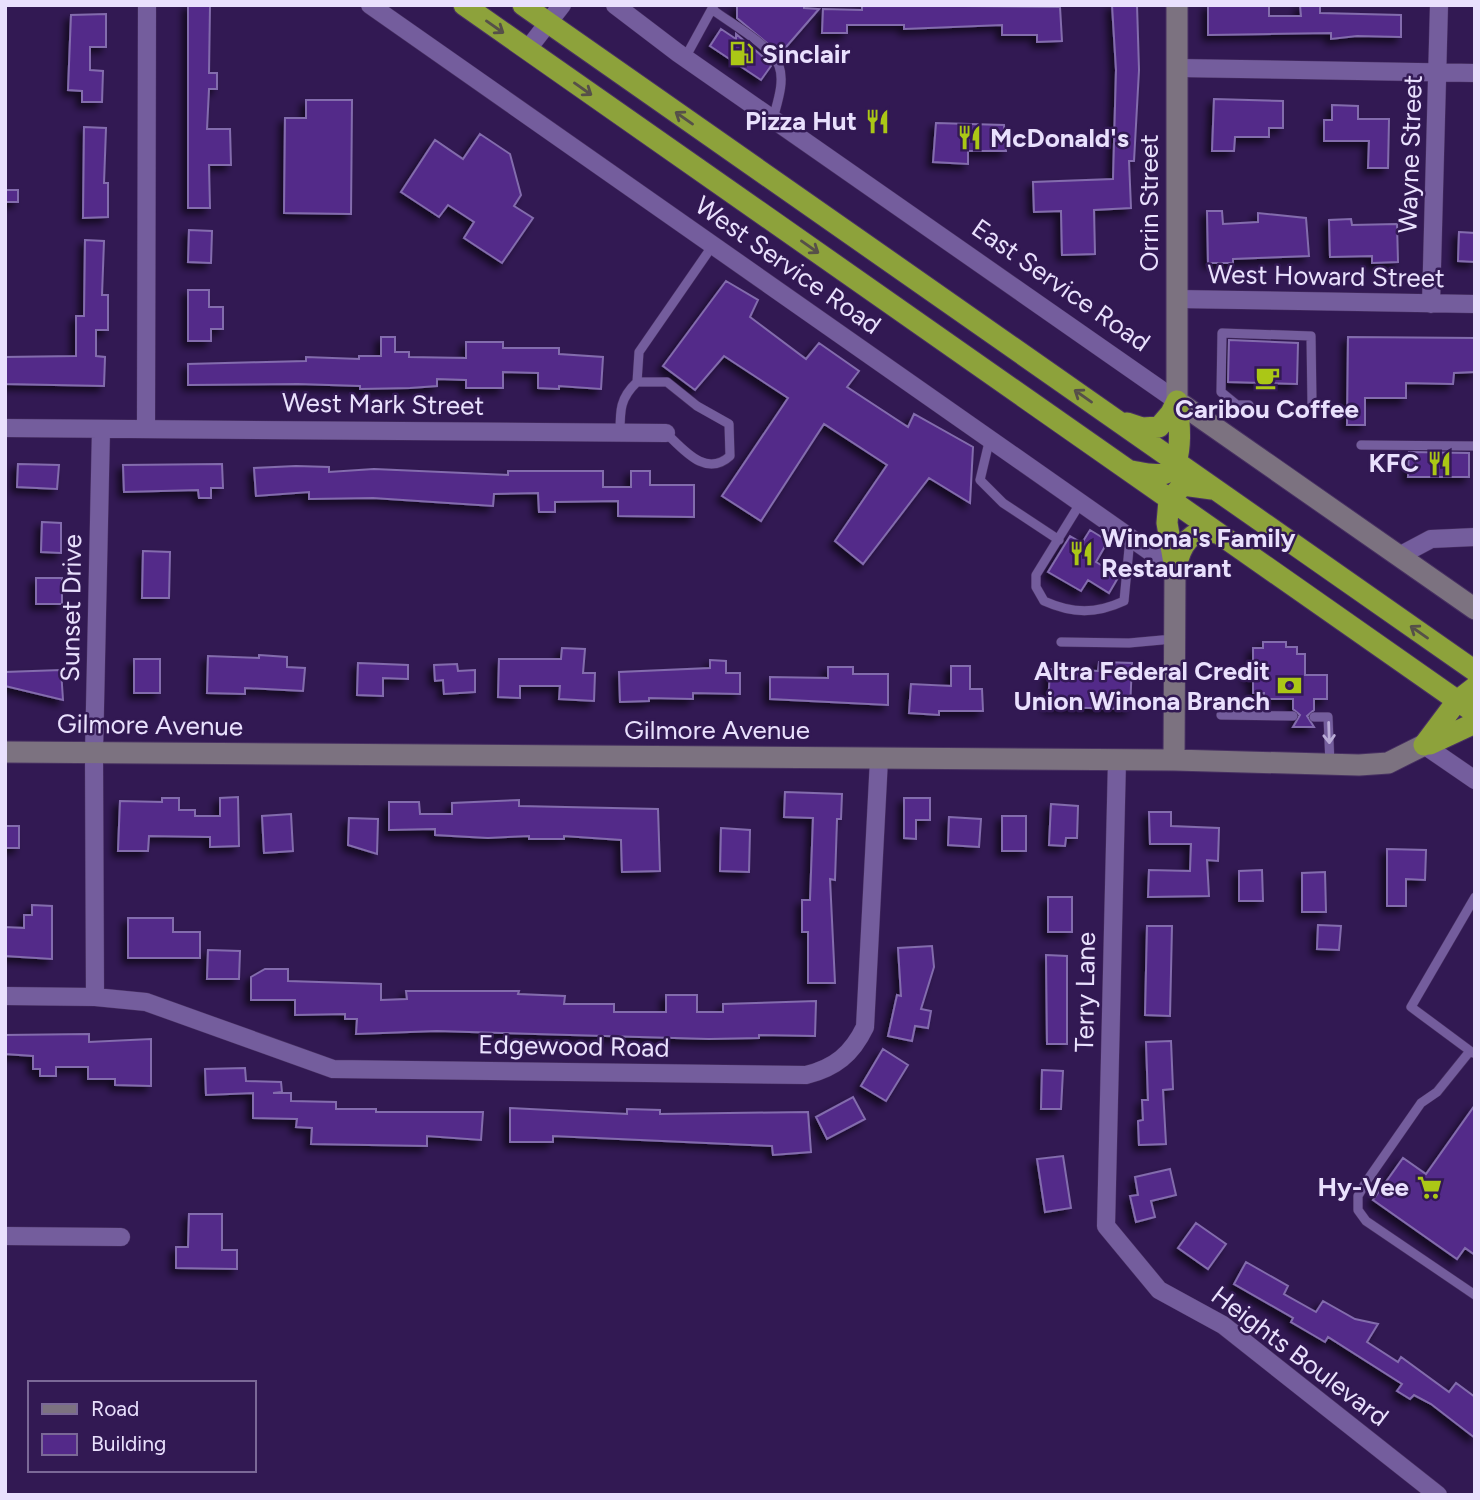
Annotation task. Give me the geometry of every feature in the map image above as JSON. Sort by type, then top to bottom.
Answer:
[{"type":"highway","points":[[464,5],[1466,707]]},
{"type":"highway","points":[[523,5],[1177,461],[1473,675]]},
{"type":"highway","points":[[769,219],[787,206],[801,206],[821,213]]},
{"type":"highway","points":[[1119,421],[1142,428],[1158,426],[1171,413],[1177,401]]},
{"type":"highway","points":[[1126,470],[1162,474],[1169,472],[1177,461],[1177,401]]},
{"type":"highway","points":[[1175,569],[1167,523],[1169,499],[1183,485],[1198,485],[1220,492]]},
{"type":"highway","points":[[1175,569],[1180,552],[1191,536],[1206,531],[1216,533]]},
{"type":"highway","points":[[1416,672],[1433,679],[1450,680],[1473,675]]},
{"type":"highway","points":[[1424,745],[1466,707],[1473,675]]},
{"type":"highway","points":[[1424,745],[1445,739],[1475,723]]},
{"type":"street","points":[[146,428],[147,5]]},
{"type":"street","name":"West Service Road","points":[[370,5],[1175,569]]},
{"type":"street","points":[[527,50],[562,5]]},
{"type":"street","name":"East Service Road","points":[[615,5],[685,58],[1475,609]]},
{"type":"street","name":"Orrin Street","points":[[1177,5],[1177,401]]},
{"type":"street","name":"Wayne Street","points":[[1431,304],[1439,5]]},
{"type":"street","points":[[1178,68],[1475,73]]},
{"type":"street","name":"West Howard Street","points":[[1177,299],[1475,304]]},
{"type":"street","name":"West Mark Street","points":[[5,428],[666,433]]},
{"type":"street","name":"Sunset Drive","points":[[95,998],[94,753],[101,429]]},
{"type":"street","points":[[1399,556],[1431,539],[1475,537]]},
{"type":"street","points":[[1174,760],[1175,569]]},
{"type":"street","points":[[1424,745],[1475,780]]},
{"type":"street","name":"Gilmore Avenue","points":[[5,752],[1174,760],[1330,764],[1388,763],[1424,745]]},
{"type":"street","name":"Edgewood Road","points":[[5,996],[146,1002],[333,1069],[806,1075],[825,1071],[843,1059],[857,1043],[864,1027],[878,759]]},
{"type":"street","name":"Terry Lane","points":[[1106,1226],[1117,760]]},
{"type":"street","name":"Heights Boulevard","points":[[1106,1226],[1159,1290],[1223,1325],[1438,1495]]},
{"type":"street","points":[[5,1236],[121,1237]]},
{"type":"lane","points":[[685,58],[714,8],[772,53],[780,67],[780,91],[773,119]]},
{"type":"lane","points":[[637,382],[639,352],[713,245]]},
{"type":"lane","points":[[1250,405],[1237,405],[1221,392],[1222,333],[1311,336],[1312,403]]},
{"type":"lane","points":[[620,433],[620,404],[625,393],[637,382],[667,382],[696,406],[729,424],[730,456],[722,463],[710,465],[692,459],[666,433]]},
{"type":"lane","points":[[990,438],[980,480],[1003,503],[1059,540]]},
{"type":"lane","points":[[1361,445],[1475,446]]},
{"type":"lane","points":[[1081,502],[1037,575],[1037,587],[1044,601],[1077,613],[1107,609],[1124,601],[1130,536]]},
{"type":"lane","points":[[1060,642],[1129,643],[1175,639]]},
{"type":"lane","points":[[1222,715],[1293,716]]},
{"type":"lane","points":[[1314,717],[1328,717],[1330,764]]},
{"type":"lane","points":[[1475,897],[1411,1007],[1473,1052],[1437,1092],[1421,1103],[1358,1196],[1358,1209],[1366,1221],[1475,1295]]},
{"type":"building","points":[[188,5],[210,5],[209,73],[217,73],[217,89],[209,89],[207,129],[230,129],[231,165],[209,165],[210,208],[188,208]]},
{"type":"building","points":[[737,5],[804,5],[804,8],[819,9],[780,54],[737,18]]},
{"type":"building","points":[[862,5],[1060,7],[1062,41],[1037,42],[1037,35],[1002,35],[1002,25],[904,29],[904,25],[847,25],[847,33],[822,33],[823,9],[862,10]]},
{"type":"building","points":[[1112,5],[1137,5],[1139,70],[1134,161],[1129,161],[1131,208],[1094,210],[1095,254],[1062,255],[1061,211],[1034,212],[1033,182],[1113,179],[1116,70]]},
{"type":"building","points":[[1208,5],[1269,5],[1269,16],[1301,16],[1300,5],[1320,5],[1320,13],[1401,15],[1401,37],[1357,36],[1331,39],[1331,33],[1208,35]]},
{"type":"building","points":[[106,14],[106,47],[90,47],[90,70],[103,71],[102,102],[82,102],[82,91],[68,90],[71,15]]},
{"type":"building","points":[[721,29],[736,39],[736,34],[769,62],[771,66],[761,80],[710,46]]},
{"type":"building","points":[[1214,99],[1283,101],[1283,128],[1269,128],[1269,137],[1235,137],[1234,151],[1212,151]]},
{"type":"building","points":[[306,100],[352,100],[351,214],[284,213],[285,118],[306,118]]},
{"type":"building","points":[[1332,105],[1358,106],[1358,119],[1389,119],[1388,168],[1368,168],[1369,141],[1324,141],[1324,120],[1332,120]]},
{"type":"building","name":"McDonald's","points":[[936,123],[1004,125],[1006,151],[968,151],[968,164],[933,162]]},
{"type":"building","points":[[84,127],[106,128],[104,183],[108,183],[108,217],[83,218]]},
{"type":"building","points":[[480,134],[510,154],[521,195],[514,206],[533,218],[502,263],[464,238],[474,222],[448,205],[439,217],[401,192],[435,140],[463,159]]},
{"type":"building","points":[[5,190],[18,190],[18,202],[5,202]]},
{"type":"building","points":[[1207,211],[1222,211],[1223,224],[1258,222],[1258,213],[1306,218],[1309,256],[1233,259],[1233,263],[1208,263]]},
{"type":"building","points":[[1351,219],[1352,225],[1397,224],[1398,262],[1372,263],[1372,256],[1330,257],[1329,220]]},
{"type":"building","points":[[189,230],[212,231],[211,263],[188,262]]},
{"type":"building","points":[[1459,232],[1475,233],[1475,262],[1458,261]]},
{"type":"building","points":[[85,240],[104,241],[102,295],[108,295],[108,330],[96,330],[96,356],[105,357],[104,386],[5,384],[5,357],[76,356],[76,316],[84,316]]},
{"type":"building","points":[[726,281],[758,300],[750,317],[806,359],[819,343],[859,371],[847,387],[908,427],[914,414],[973,447],[970,503],[929,478],[863,564],[835,541],[887,465],[824,424],[761,521],[722,496],[788,398],[724,356],[695,390],[663,366]]},
{"type":"building","points":[[188,290],[209,290],[209,307],[223,307],[223,329],[211,329],[211,341],[188,341]]},
{"type":"building","points":[[381,337],[395,337],[395,352],[409,352],[409,357],[466,358],[466,342],[503,342],[503,348],[559,348],[559,354],[603,357],[601,389],[559,386],[559,389],[538,388],[538,373],[503,372],[503,388],[466,388],[466,380],[437,379],[437,386],[410,388],[360,389],[360,386],[298,384],[188,385],[188,364],[306,361],[306,357],[359,359],[359,356],[381,356]]},
{"type":"building","points":[[1348,337],[1475,338],[1475,372],[1454,373],[1453,384],[1406,383],[1406,398],[1365,398],[1365,425],[1347,425]]},
{"type":"building","points":[[1229,340],[1298,343],[1297,384],[1228,382]]},
{"type":"building","name":"KFC","points":[[1409,452],[1469,453],[1469,477],[1408,477]]},
{"type":"building","points":[[18,464],[59,465],[57,489],[17,487]]},
{"type":"building","points":[[222,464],[223,488],[211,488],[211,498],[199,498],[198,490],[124,492],[123,465]]},
{"type":"building","points":[[329,467],[329,472],[374,469],[508,475],[508,471],[603,471],[603,487],[631,487],[631,471],[650,471],[650,485],[694,485],[694,517],[618,516],[618,501],[555,502],[555,512],[539,512],[538,493],[494,494],[493,506],[373,498],[309,499],[309,492],[256,496],[254,468]]},
{"type":"building","points":[[42,522],[61,523],[61,553],[41,552]]},
{"type":"building","name":"Winona's Family Restaurant","points":[[1090,530],[1108,541],[1096,562],[1119,576],[1109,593],[1088,580],[1081,591],[1048,572],[1070,536],[1082,543]]},
{"type":"building","points":[[143,551],[170,552],[169,598],[142,598]]},
{"type":"building","points":[[36,578],[62,578],[62,604],[36,604]]},
{"type":"building","name":"Altra Federal Credit Union Winona Branch","points":[[1263,642],[1286,642],[1286,647],[1297,647],[1297,654],[1305,654],[1305,675],[1327,675],[1327,699],[1314,699],[1314,710],[1307,716],[1314,727],[1293,727],[1300,715],[1293,709],[1293,699],[1264,699],[1264,693],[1253,693],[1253,678],[1248,678],[1248,663],[1253,663],[1253,648],[1263,648]]},
{"type":"building","points":[[562,648],[585,649],[583,673],[595,673],[594,701],[559,699],[560,686],[520,686],[520,698],[498,697],[499,659],[561,659]]},
{"type":"building","points":[[259,655],[287,657],[287,667],[305,668],[303,691],[245,688],[245,694],[207,693],[208,656],[259,658]]},
{"type":"building","points":[[134,659],[160,659],[160,693],[134,693]]},
{"type":"building","points":[[710,660],[726,661],[726,673],[740,673],[740,694],[693,693],[693,699],[649,698],[649,701],[620,702],[619,672],[710,668]]},
{"type":"building","points":[[1099,662],[1132,663],[1130,709],[1048,707],[1050,669],[1098,671]]},
{"type":"building","points":[[358,663],[408,665],[408,679],[383,678],[383,696],[357,695]]},
{"type":"building","points":[[457,664],[458,671],[475,670],[475,692],[444,694],[443,680],[435,681],[434,665]]},
{"type":"building","points":[[951,666],[970,666],[970,689],[982,689],[983,711],[939,711],[939,715],[909,713],[911,684],[951,686]]},
{"type":"building","points":[[828,667],[853,667],[853,674],[888,674],[888,705],[770,699],[770,677],[828,678]]},
{"type":"building","points":[[61,670],[63,700],[5,686],[5,672]]},
{"type":"building","points":[[785,792],[842,794],[841,819],[837,819],[835,880],[830,879],[835,983],[808,983],[808,932],[802,932],[802,900],[810,900],[813,818],[784,817]]},
{"type":"building","points":[[238,797],[239,846],[210,847],[210,837],[149,836],[148,851],[118,851],[120,801],[162,802],[162,798],[179,798],[179,810],[195,810],[195,816],[220,816],[220,798]]},
{"type":"building","points":[[904,798],[930,798],[930,820],[916,820],[916,839],[904,838]]},
{"type":"building","points":[[519,800],[519,806],[658,809],[660,871],[622,872],[621,840],[564,836],[564,839],[529,839],[529,836],[488,838],[435,835],[435,829],[389,830],[389,802],[419,802],[420,814],[452,814],[452,803]]},
{"type":"building","points":[[1051,804],[1078,806],[1077,838],[1066,838],[1065,846],[1049,845]]},
{"type":"building","points":[[1149,812],[1171,812],[1171,826],[1219,828],[1218,861],[1207,860],[1209,896],[1148,897],[1149,870],[1190,871],[1191,844],[1150,844]]},
{"type":"building","points":[[291,814],[293,851],[264,853],[262,816]]},
{"type":"building","points":[[1002,816],[1026,816],[1026,851],[1002,851]]},
{"type":"building","points":[[949,817],[981,819],[979,847],[948,845]]},
{"type":"building","points":[[349,818],[378,819],[377,854],[348,845]]},
{"type":"building","points":[[5,826],[19,826],[19,848],[5,848]]},
{"type":"building","points":[[721,828],[750,830],[749,872],[720,871]]},
{"type":"building","points":[[1387,849],[1426,850],[1425,880],[1406,879],[1406,906],[1387,906]]},
{"type":"building","points":[[1262,870],[1263,901],[1239,901],[1239,871]]},
{"type":"building","points":[[1325,872],[1326,912],[1302,912],[1302,873]]},
{"type":"building","points":[[1048,897],[1072,897],[1072,932],[1048,932]]},
{"type":"building","points":[[32,905],[52,906],[52,959],[5,956],[5,927],[24,928],[24,915],[32,915]]},
{"type":"building","points":[[128,918],[173,918],[173,932],[200,932],[200,958],[128,958]]},
{"type":"building","points":[[1318,925],[1341,926],[1339,950],[1317,949]]},
{"type":"building","points":[[1147,926],[1172,926],[1170,1016],[1145,1015]]},
{"type":"building","points":[[932,946],[934,967],[921,1009],[931,1011],[928,1028],[915,1026],[912,1041],[888,1036],[897,995],[901,996],[898,948]]},
{"type":"building","points":[[208,950],[240,951],[239,979],[207,979]]},
{"type":"building","points":[[1046,955],[1067,956],[1067,1044],[1047,1044]]},
{"type":"building","points":[[265,969],[288,969],[288,981],[381,984],[381,1000],[407,999],[406,991],[519,991],[518,994],[565,996],[564,1004],[614,1004],[614,1012],[666,1012],[666,995],[697,995],[697,1012],[723,1012],[723,1004],[816,1001],[815,1036],[759,1035],[759,1038],[709,1039],[437,1031],[356,1034],[357,1019],[345,1019],[345,1014],[295,1015],[295,1000],[251,1000],[251,977]]},
{"type":"building","points":[[89,1034],[89,1042],[151,1039],[151,1086],[115,1085],[115,1079],[88,1079],[88,1067],[56,1067],[56,1076],[40,1076],[40,1069],[33,1069],[33,1056],[5,1054],[5,1035]]},
{"type":"building","points":[[1171,1041],[1173,1089],[1163,1090],[1166,1144],[1139,1145],[1138,1121],[1143,1120],[1142,1100],[1148,1100],[1146,1042]]},
{"type":"building","points":[[883,1049],[908,1065],[886,1101],[861,1086]]},
{"type":"building","points":[[245,1068],[246,1081],[281,1082],[282,1092],[273,1093],[291,1093],[291,1101],[336,1102],[336,1109],[376,1109],[376,1112],[483,1112],[481,1140],[427,1136],[427,1146],[311,1144],[312,1128],[296,1127],[297,1119],[253,1118],[253,1093],[206,1095],[205,1069]]},
{"type":"building","points":[[1042,1070],[1063,1071],[1061,1109],[1041,1109]]},
{"type":"building","points":[[853,1097],[865,1119],[827,1139],[816,1117]]},
{"type":"building","name":"Hy-Vee","points":[[1475,1105],[1475,1255],[1465,1248],[1457,1259],[1373,1200],[1403,1158],[1426,1174]]},
{"type":"building","points":[[510,1108],[627,1114],[627,1109],[660,1110],[660,1114],[808,1112],[811,1152],[773,1155],[772,1146],[553,1136],[553,1142],[510,1142]]},
{"type":"building","points":[[1063,1156],[1071,1208],[1045,1212],[1037,1159]]},
{"type":"building","points":[[1170,1169],[1176,1195],[1151,1201],[1155,1217],[1136,1222],[1130,1196],[1138,1195],[1135,1177]]},
{"type":"building","points":[[189,1214],[222,1214],[222,1250],[237,1250],[237,1269],[176,1268],[176,1247],[188,1247]]},
{"type":"building","points":[[1196,1223],[1226,1244],[1208,1269],[1178,1248]]},
{"type":"building","points":[[1246,1262],[1288,1286],[1284,1294],[1316,1312],[1323,1301],[1355,1319],[1378,1324],[1367,1342],[1398,1362],[1401,1357],[1449,1392],[1456,1383],[1475,1397],[1475,1438],[1431,1404],[1414,1395],[1410,1399],[1397,1391],[1402,1384],[1328,1337],[1325,1342],[1291,1322],[1293,1318],[1234,1284]]},
{"type":"place","name":"Sinclair","points":[[742,54]]},
{"type":"place","name":"Pizza Hut","points":[[877,121]]},
{"type":"place","name":"McDonald's","points":[[970,138]]},
{"type":"place","name":"Caribou Coffee","points":[[1267,377]]},
{"type":"place","name":"KFC","points":[[1439,463]]},
{"type":"place","name":"Winona's Family Restaurant","points":[[1081,553]]},
{"type":"place","name":"Altra Federal Credit Union Winona Branch","points":[[1290,686]]},
{"type":"place","name":"Hy-Vee","points":[[1429,1187]]}]
